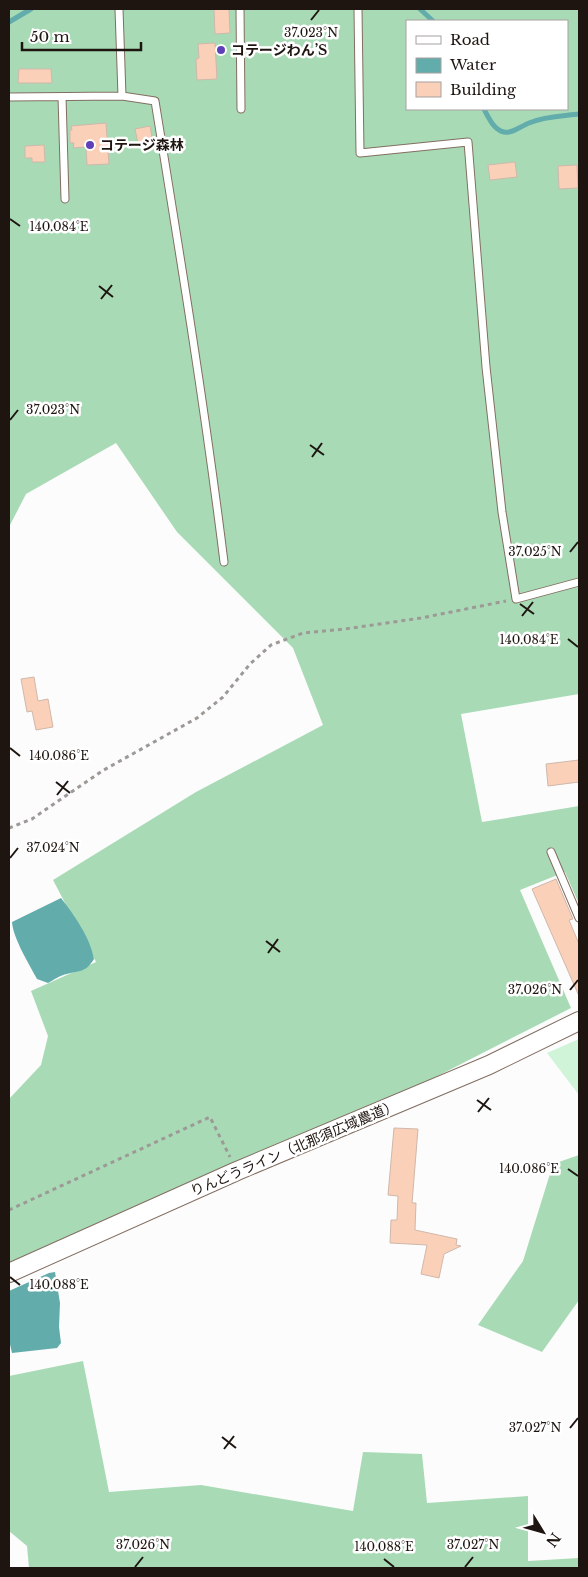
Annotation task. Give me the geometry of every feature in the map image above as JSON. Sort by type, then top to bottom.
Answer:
[{"type":"street","name":"りんどうライン（北那須広域農道）","points":[[9,1272],[237,1172],[489,1065],[579,1021]]},
{"type":"lane","points":[[119,9],[122,96]]},
{"type":"lane","points":[[240,9],[241,109]]},
{"type":"lane","points":[[358,9],[360,153],[468,142],[486,367],[502,512],[516,599],[579,582]]},
{"type":"lane","points":[[9,97],[122,96],[155,102],[213,469],[224,562]]},
{"type":"lane","points":[[62,97],[65,198]]},
{"type":"lane","points":[[551,852],[579,918]]},
{"type":"path","points":[[9,828],[32,819],[102,771],[197,718],[223,697],[250,664],[271,645],[303,633],[421,618],[516,599]]},
{"type":"path","points":[[9,1210],[210,1117],[237,1172]]},
{"type":"green space","points":[[9,9],[579,9],[579,694],[461,714],[482,822],[579,806],[579,904],[565,872],[520,890],[571,1008],[418,1086],[9,1263],[9,1099],[41,1065],[48,1036],[31,991],[96,962],[53,880],[196,792],[323,725],[293,648],[177,532],[116,443],[26,494],[9,527]]},
{"type":"green space","points":[[579,1039],[579,1095],[547,1053]]},
{"type":"green space","points":[[579,1155],[579,1300],[542,1352],[478,1325],[523,1261],[553,1164]]},
{"type":"green space","points":[[83,1361],[109,1492],[201,1485],[353,1511],[363,1452],[422,1454],[427,1503],[528,1496],[528,1561],[579,1558],[579,1568],[29,1568],[27,1546],[9,1531],[9,1376]]},
{"type":"water","points":[[61,898],[85,935],[94,959],[85,969],[62,975],[48,983],[37,979],[18,943],[12,922]]},
{"type":"water","points":[[55,1272],[60,1303],[59,1327],[61,1343],[57,1348],[12,1353],[9,1340],[9,1291]]},
{"type":"building","points":[[214,9],[229,9],[230,33],[215,34]]},
{"type":"building","points":[[215,43],[217,79],[197,80],[196,59],[199,58],[198,44]]},
{"type":"building","points":[[19,69],[51,69],[52,83],[18,83]]},
{"type":"building","points":[[106,123],[109,164],[87,165],[86,147],[73,148],[74,143],[70,143],[71,126]]},
{"type":"building","points":[[150,126],[152,137],[139,148],[135,129]]},
{"type":"building","points":[[44,145],[45,162],[32,162],[32,158],[25,158],[25,146]]},
{"type":"building","points":[[515,162],[517,177],[490,180],[488,165]]},
{"type":"building","points":[[577,165],[578,188],[559,189],[558,166]]},
{"type":"building","points":[[34,677],[38,701],[48,699],[53,727],[36,730],[32,711],[27,712],[21,679]]},
{"type":"building","points":[[579,760],[579,782],[548,786],[546,764]]},
{"type":"building","points":[[556,879],[573,919],[569,920],[579,944],[579,996],[532,889]]},
{"type":"building","points":[[394,1128],[418,1129],[412,1203],[416,1203],[415,1230],[457,1239],[456,1245],[461,1246],[444,1254],[439,1278],[421,1274],[427,1245],[390,1243],[391,1220],[397,1220],[398,1196],[388,1195]]},
{"type":"waterway","points":[[9,22],[31,9]]},
{"type":"waterway","points":[[420,9],[432,20]]},
{"type":"waterway","points":[[484,110],[494,126],[504,132],[513,131],[541,119],[579,114]]},
{"type":"place","name":"コテージわん’S","points":[[221,50]]},
{"type":"place","name":"コテージ森林","points":[[90,145]]}]
